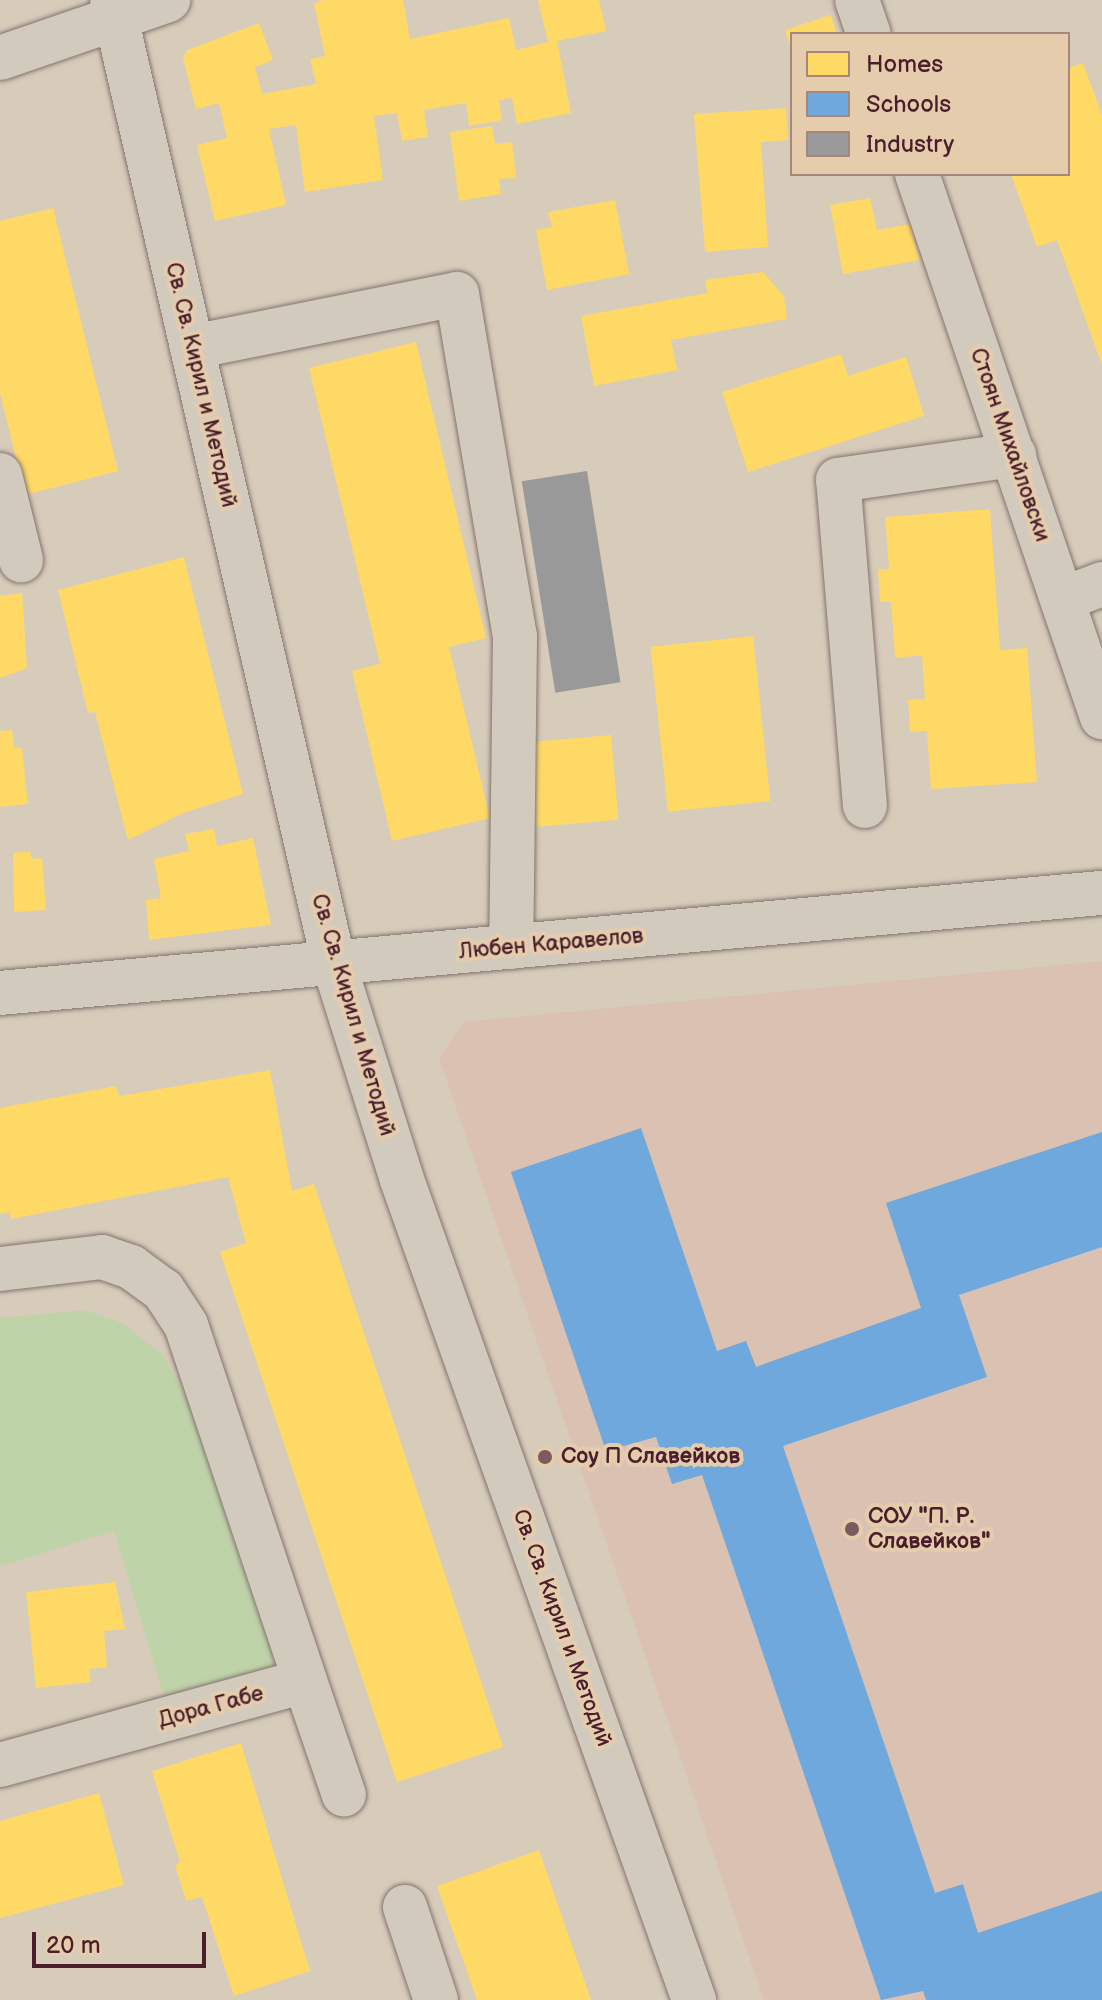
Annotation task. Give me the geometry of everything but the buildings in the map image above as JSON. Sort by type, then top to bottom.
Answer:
[{"type":"street","points":[[0,58],[114,9],[168,0]]},
{"type":"street","points":[[857,0],[868,32]]},
{"type":"street","name":"Св. Св. Кирил и Методий","points":[[114,9],[334,964],[401,1177],[694,2000]]},
{"type":"street","name":"Стоян Михайловски","points":[[918,176],[1014,455],[1082,591],[1102,717]]},
{"type":"street","points":[[192,347],[457,294],[515,636],[511,947]]},
{"type":"street","points":[[865,806],[838,480],[1014,455]]},
{"type":"street","points":[[0,475],[21,560]]},
{"type":"street","name":"Любен Каравелов","points":[[0,993],[1102,893]]},
{"type":"street","points":[[0,1269],[102,1257],[131,1267],[163,1290],[186,1325],[344,1795]]},
{"type":"street","name":"Дора Габе","points":[[0,1765],[305,1681]]},
{"type":"street","points":[[405,1907],[436,2000]]},
{"type":"shaded area","name":"СОУ \"П. Р. Славейков\"","points":[[1102,961],[1102,2000],[764,2000],[439,1058],[464,1022]]},
{"type":"green space","points":[[84,1310],[122,1323],[162,1354],[196,1414],[282,1668],[165,1699],[114,1531],[0,1566],[0,1318]]},
{"type":"place","name":"Соу П Славейков","points":[[545,1457]]},
{"type":"place","name":"СОУ \"П. Р. Славейков\"","points":[[852,1529]]}]
